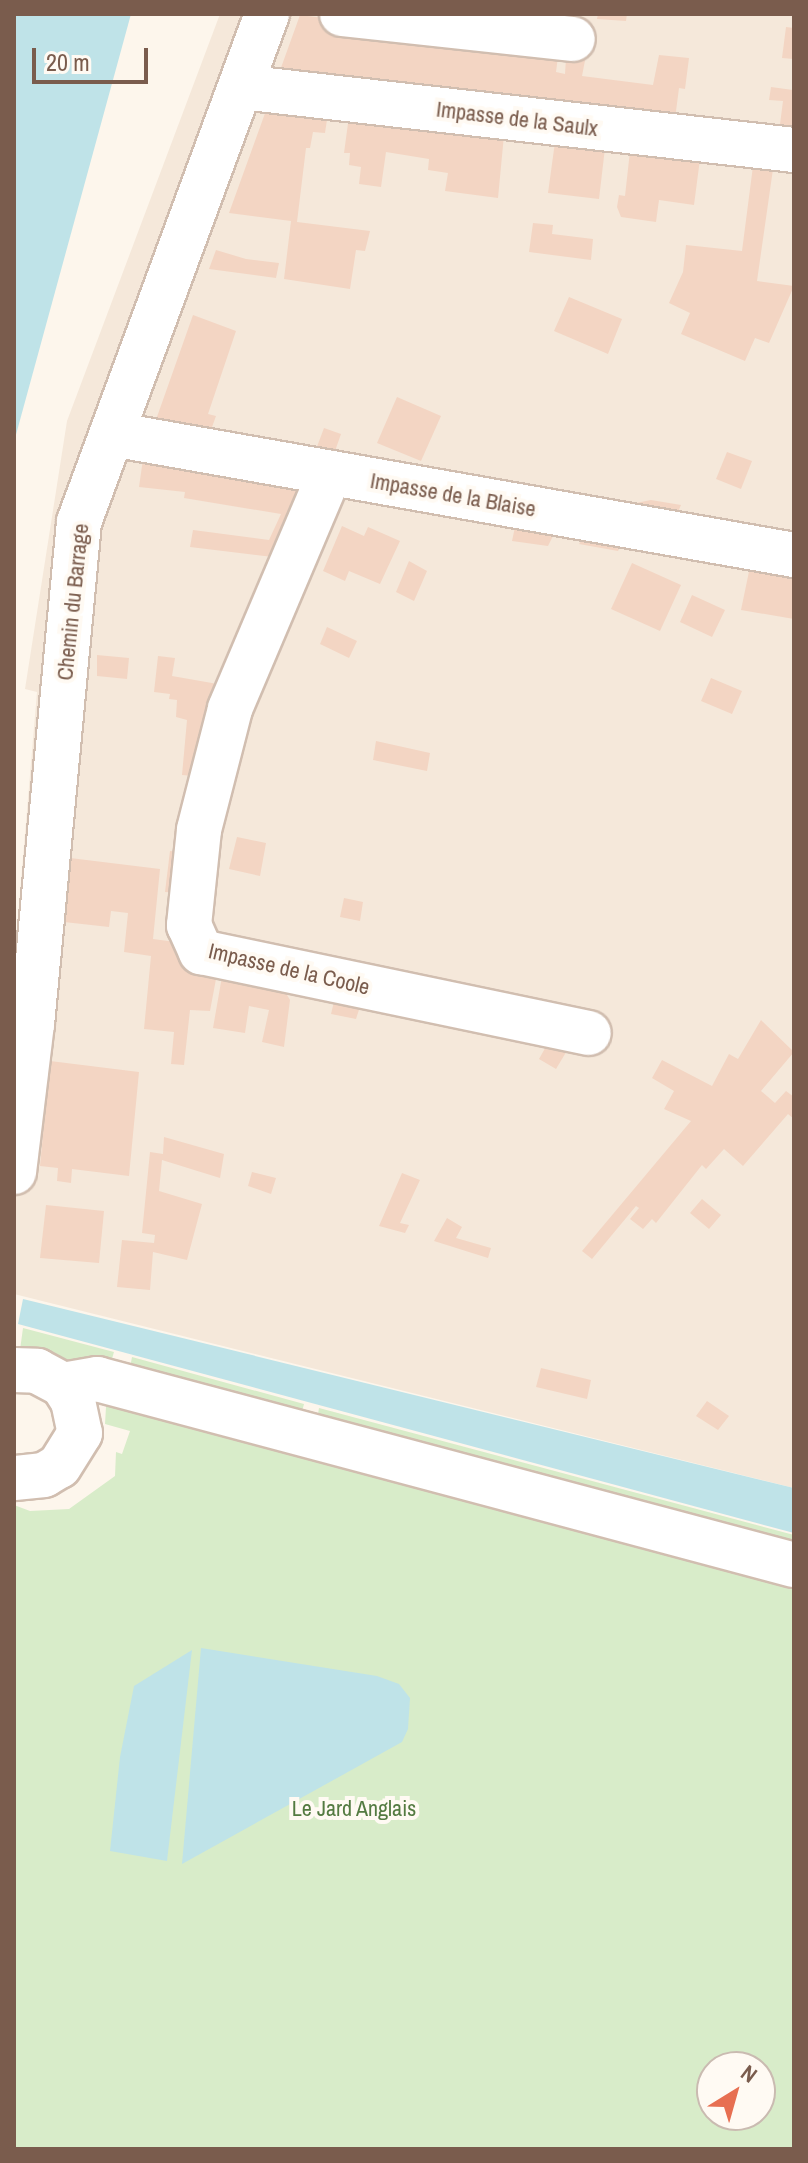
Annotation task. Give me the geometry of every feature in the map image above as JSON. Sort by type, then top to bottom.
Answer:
[{"type":"street","name":"Chemin du Barrage","points":[[14,1172],[23,1023],[79,522],[267,14]]},
{"type":"street","points":[[342,14],[573,39]]},
{"type":"street","name":"Impasse de la Saulx","points":[[241,87],[794,150]]},
{"type":"street","name":"Impasse de la Blaise","points":[[112,434],[794,555]]},
{"type":"street","name":"Impasse de la Coole","points":[[330,473],[230,709],[199,830],[189,925],[201,952],[589,1033]]},
{"type":"street","points":[[14,1370],[37,1371],[63,1385],[73,1401],[80,1433],[70,1453],[44,1475],[14,1478]]},
{"type":"street","points":[[63,1385],[97,1379],[794,1565]]},
{"type":"shaded area","points":[[220,14],[794,14],[794,1488],[14,1294],[14,964],[37,692],[25,689],[67,421]]},
{"type":"green space","points":[[23,1328],[114,1352],[108,1372],[20,1350]]},
{"type":"green space","points":[[132,1357],[304,1404],[299,1423],[128,1379]]},
{"type":"green space","name":"Le Jard Anglais","points":[[112,1396],[794,1576],[794,2149],[14,2149],[14,1505],[30,1511],[69,1509],[115,1476],[116,1452],[122,1454],[130,1431],[105,1424],[106,1407]]},
{"type":"green space","points":[[319,1408],[794,1535],[794,1553],[316,1427]]},
{"type":"water","points":[[14,14],[131,14],[14,442]]},
{"type":"water","points":[[23,1299],[794,1488],[794,1533],[18,1324]]},
{"type":"water","points":[[201,1648],[377,1676],[399,1684],[410,1698],[408,1729],[402,1742],[182,1864]]},
{"type":"water","points":[[192,1650],[167,1861],[110,1851],[120,1757],[134,1686]]},
{"type":"building","points":[[598,14],[627,14],[626,21],[597,19]]},
{"type":"building","points":[[300,15],[506,41],[560,41],[556,72],[565,74],[567,43],[588,45],[582,76],[653,85],[659,55],[689,58],[685,89],[679,88],[675,119],[368,78],[368,87],[278,76]]},
{"type":"building","points":[[786,27],[794,28],[794,59],[782,58]]},
{"type":"building","points":[[771,87],[793,90],[794,134],[779,132],[783,101],[769,100]]},
{"type":"building","points":[[268,105],[328,113],[325,133],[313,132],[310,148],[306,148],[297,222],[370,231],[365,251],[356,250],[350,289],[284,279],[291,221],[229,213]]},
{"type":"building","points":[[349,116],[504,135],[498,198],[445,191],[448,173],[428,170],[429,159],[386,152],[381,187],[359,184],[361,167],[349,165],[350,153],[344,153]]},
{"type":"building","points":[[555,142],[605,148],[599,199],[548,193]]},
{"type":"building","points":[[630,151],[700,159],[694,205],[659,200],[656,222],[621,217],[617,207],[619,195],[625,196]]},
{"type":"building","points":[[753,166],[773,169],[757,281],[794,286],[769,343],[755,338],[745,361],[681,334],[690,313],[669,303],[683,272],[686,245],[742,251]]},
{"type":"building","points":[[533,223],[553,225],[552,234],[593,239],[591,260],[529,252]]},
{"type":"building","points":[[216,250],[246,259],[279,263],[276,278],[209,269]]},
{"type":"building","points":[[569,297],[622,319],[608,354],[554,331]]},
{"type":"building","points":[[193,315],[236,331],[208,414],[216,416],[207,441],[152,431]]},
{"type":"building","points":[[397,397],[441,416],[421,461],[377,443]]},
{"type":"building","points":[[324,428],[341,434],[335,451],[360,454],[358,468],[312,460]]},
{"type":"building","points":[[144,452],[313,478],[281,558],[190,547],[193,530],[269,540],[281,514],[184,498],[185,492],[139,487]]},
{"type":"building","points":[[727,452],[752,461],[741,489],[716,479]]},
{"type":"building","points":[[651,500],[681,505],[672,526],[640,519],[636,503]]},
{"type":"building","points":[[342,526],[364,536],[368,527],[400,541],[380,584],[349,571],[345,581],[323,571]]},
{"type":"building","points":[[515,527],[554,534],[548,546],[512,541]]},
{"type":"building","points":[[593,527],[626,534],[618,551],[579,544]]},
{"type":"building","points":[[752,557],[794,564],[794,619],[741,610]]},
{"type":"building","points":[[409,561],[427,571],[414,601],[396,592]]},
{"type":"building","points":[[632,563],[681,585],[660,631],[611,609]]},
{"type":"building","points":[[692,595],[725,610],[712,637],[680,622]]},
{"type":"building","points":[[327,627],[357,641],[349,658],[320,644]]},
{"type":"building","points":[[97,655],[129,658],[127,679],[97,676]]},
{"type":"building","points":[[158,656],[175,658],[172,676],[229,686],[204,777],[182,775],[187,720],[176,717],[177,700],[169,699],[170,694],[154,692]]},
{"type":"building","points":[[711,678],[742,691],[732,714],[701,701]]},
{"type":"building","points":[[376,741],[430,753],[427,771],[373,760]]},
{"type":"building","points":[[237,837],[266,843],[260,876],[229,869]]},
{"type":"building","points":[[170,851],[189,853],[183,893],[165,892]]},
{"type":"building","points":[[70,858],[160,869],[153,939],[183,943],[219,963],[210,1011],[190,1010],[184,1065],[171,1064],[174,1032],[144,1029],[151,956],[124,952],[128,913],[111,911],[109,927],[64,922]]},
{"type":"building","points":[[344,898],[363,902],[360,921],[340,917]]},
{"type":"building","points":[[224,965],[276,976],[290,1000],[284,1047],[262,1042],[269,1010],[249,1006],[245,1033],[213,1028]]},
{"type":"building","points":[[337,989],[364,994],[356,1019],[331,1014]]},
{"type":"building","points":[[761,1020],[794,1052],[761,1091],[775,1103],[786,1091],[794,1097],[794,1119],[788,1114],[743,1166],[724,1149],[706,1169],[702,1165],[656,1223],[652,1219],[643,1229],[630,1219],[639,1208],[636,1206],[592,1259],[582,1251],[691,1121],[664,1109],[674,1091],[652,1078],[662,1060],[712,1086],[729,1054],[738,1059]]},
{"type":"building","points":[[553,1034],[574,1039],[556,1069],[539,1059]]},
{"type":"building","points":[[50,1061],[139,1072],[129,1176],[72,1169],[71,1183],[57,1181],[58,1168],[40,1166]]},
{"type":"building","points":[[164,1137],[224,1154],[220,1178],[162,1160],[159,1191],[202,1204],[187,1260],[153,1252],[150,1290],[117,1287],[122,1240],[154,1243],[155,1235],[142,1233],[150,1152],[163,1154]]},
{"type":"building","points":[[252,1172],[276,1178],[271,1194],[248,1186]]},
{"type":"building","points":[[402,1173],[420,1180],[400,1223],[409,1225],[405,1233],[379,1226]]},
{"type":"building","points":[[702,1199],[721,1215],[709,1229],[690,1213]]},
{"type":"building","points":[[46,1205],[104,1211],[99,1263],[40,1258]]},
{"type":"building","points":[[447,1218],[462,1227],[456,1238],[491,1248],[488,1258],[434,1241]]},
{"type":"building","points":[[541,1368],[591,1380],[587,1399],[536,1387]]},
{"type":"building","points":[[707,1401],[729,1416],[718,1430],[696,1416]]}]
